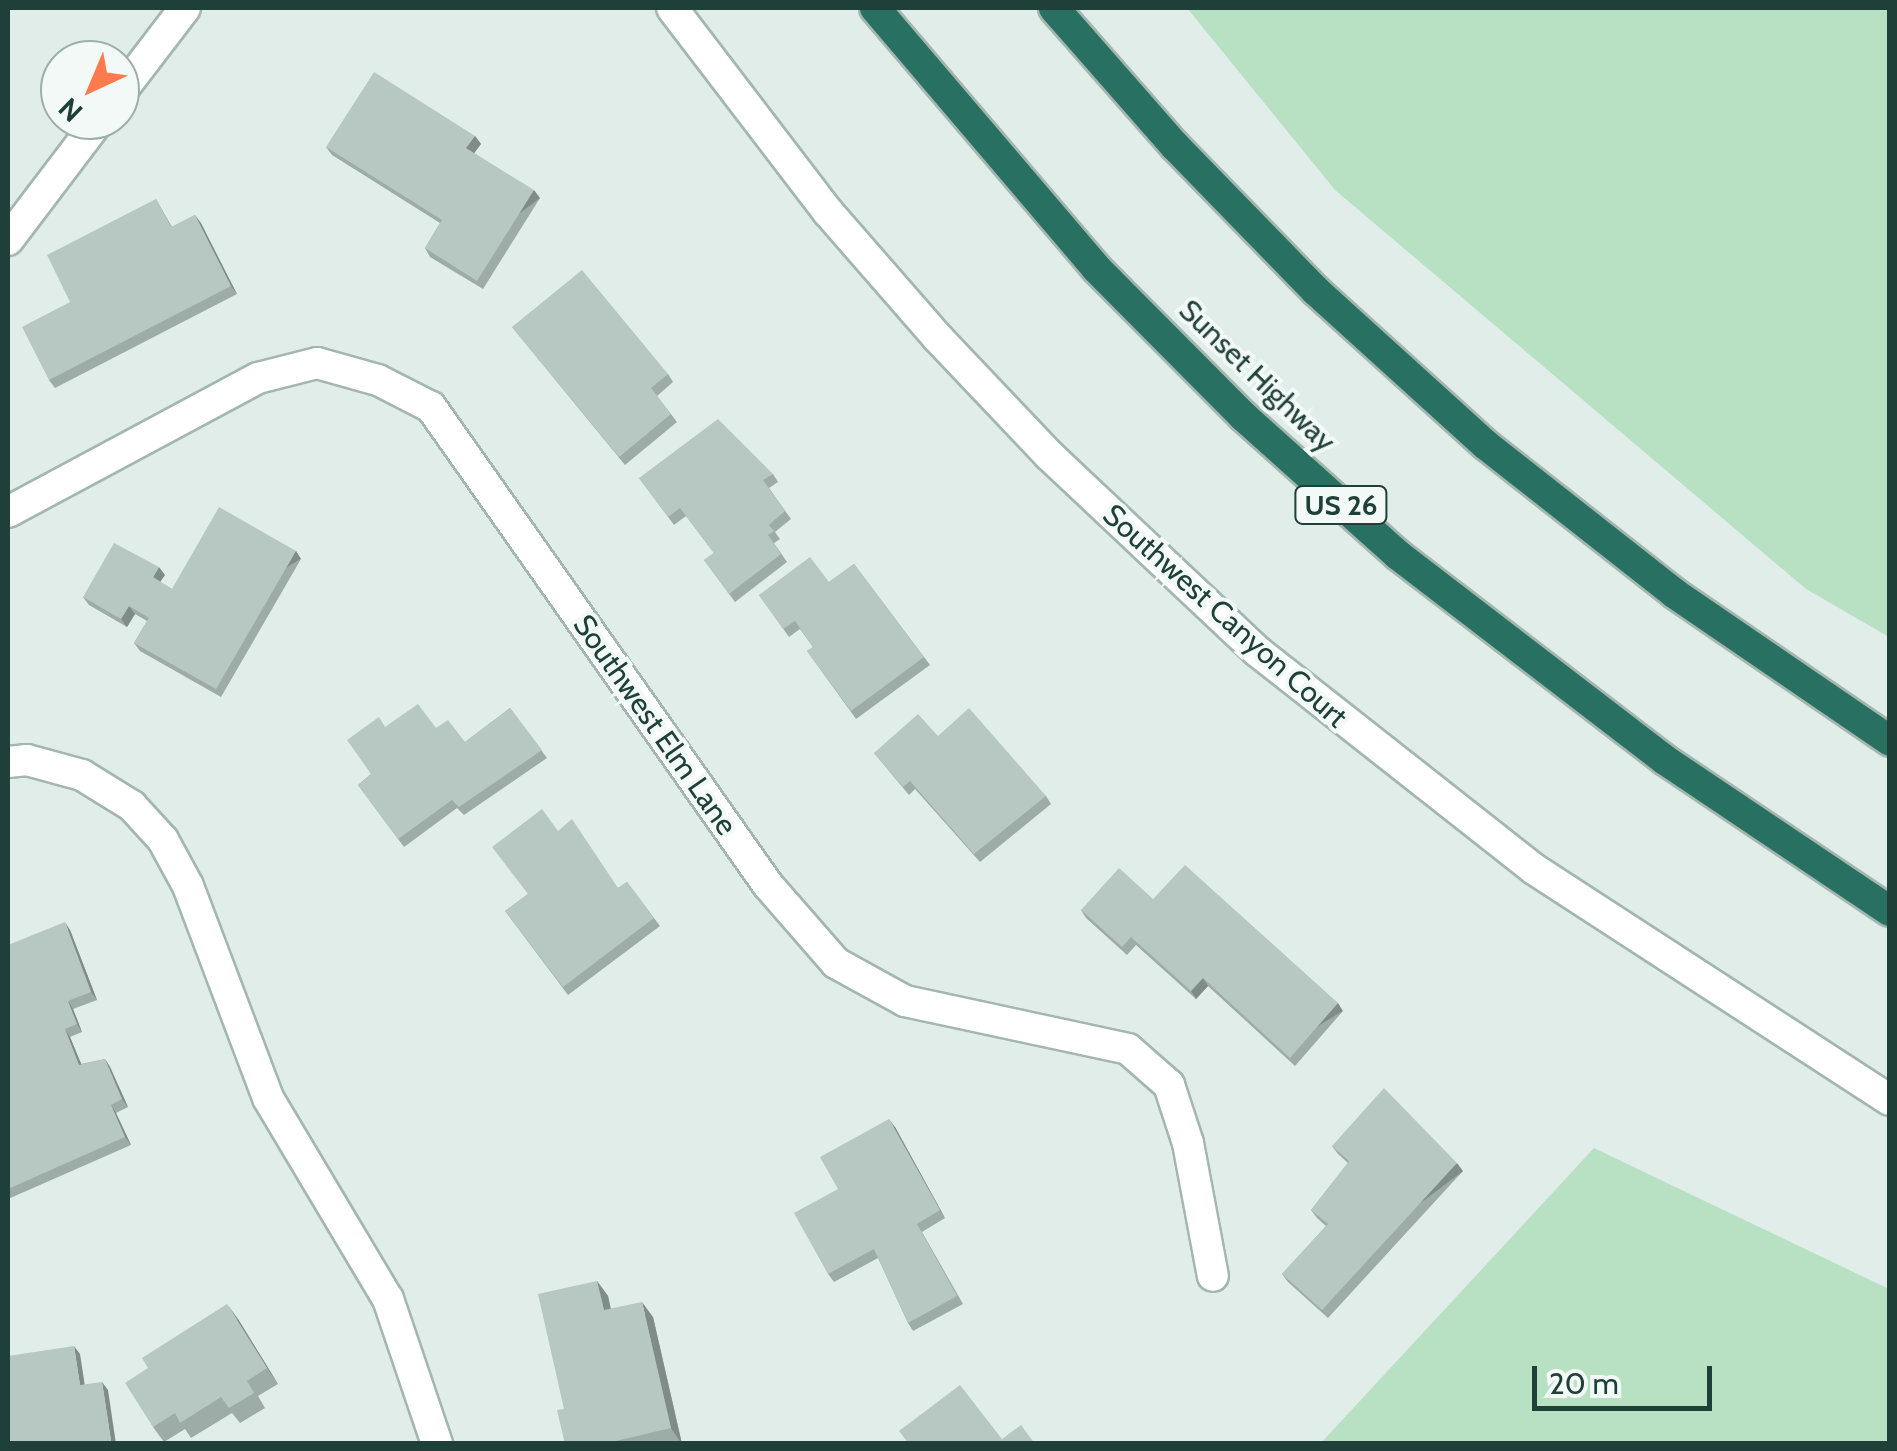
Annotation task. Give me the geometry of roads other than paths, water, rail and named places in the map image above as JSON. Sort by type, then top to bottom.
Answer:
[{"type":"highway","name":"Sunset Highway","points":[[875,8],[1096,268],[1243,416],[1398,555],[1665,760],[1890,911]]},
{"type":"highway","points":[[1054,8],[1175,146],[1316,290],[1486,445],[1689,604],[1890,741]]},
{"type":"street","points":[[140,67],[186,8]]},
{"type":"street","name":"Southwest Canyon Court","points":[[672,8],[828,212],[937,337],[1049,455],[1257,651],[1534,869],[1715,992],[1890,1100]]},
{"type":"street","points":[[8,240],[84,140]]},
{"type":"street","name":"Southwest Elm Lane","points":[[8,512],[258,378],[317,363],[378,380],[431,406],[768,885],[836,963],[905,1001],[1060,1029],[1128,1049],[1169,1085],[1188,1143],[1213,1276]]},
{"type":"street","points":[[8,762],[27,760],[82,776],[132,806],[163,840],[188,886],[268,1098],[388,1299],[436,1444]]}]
